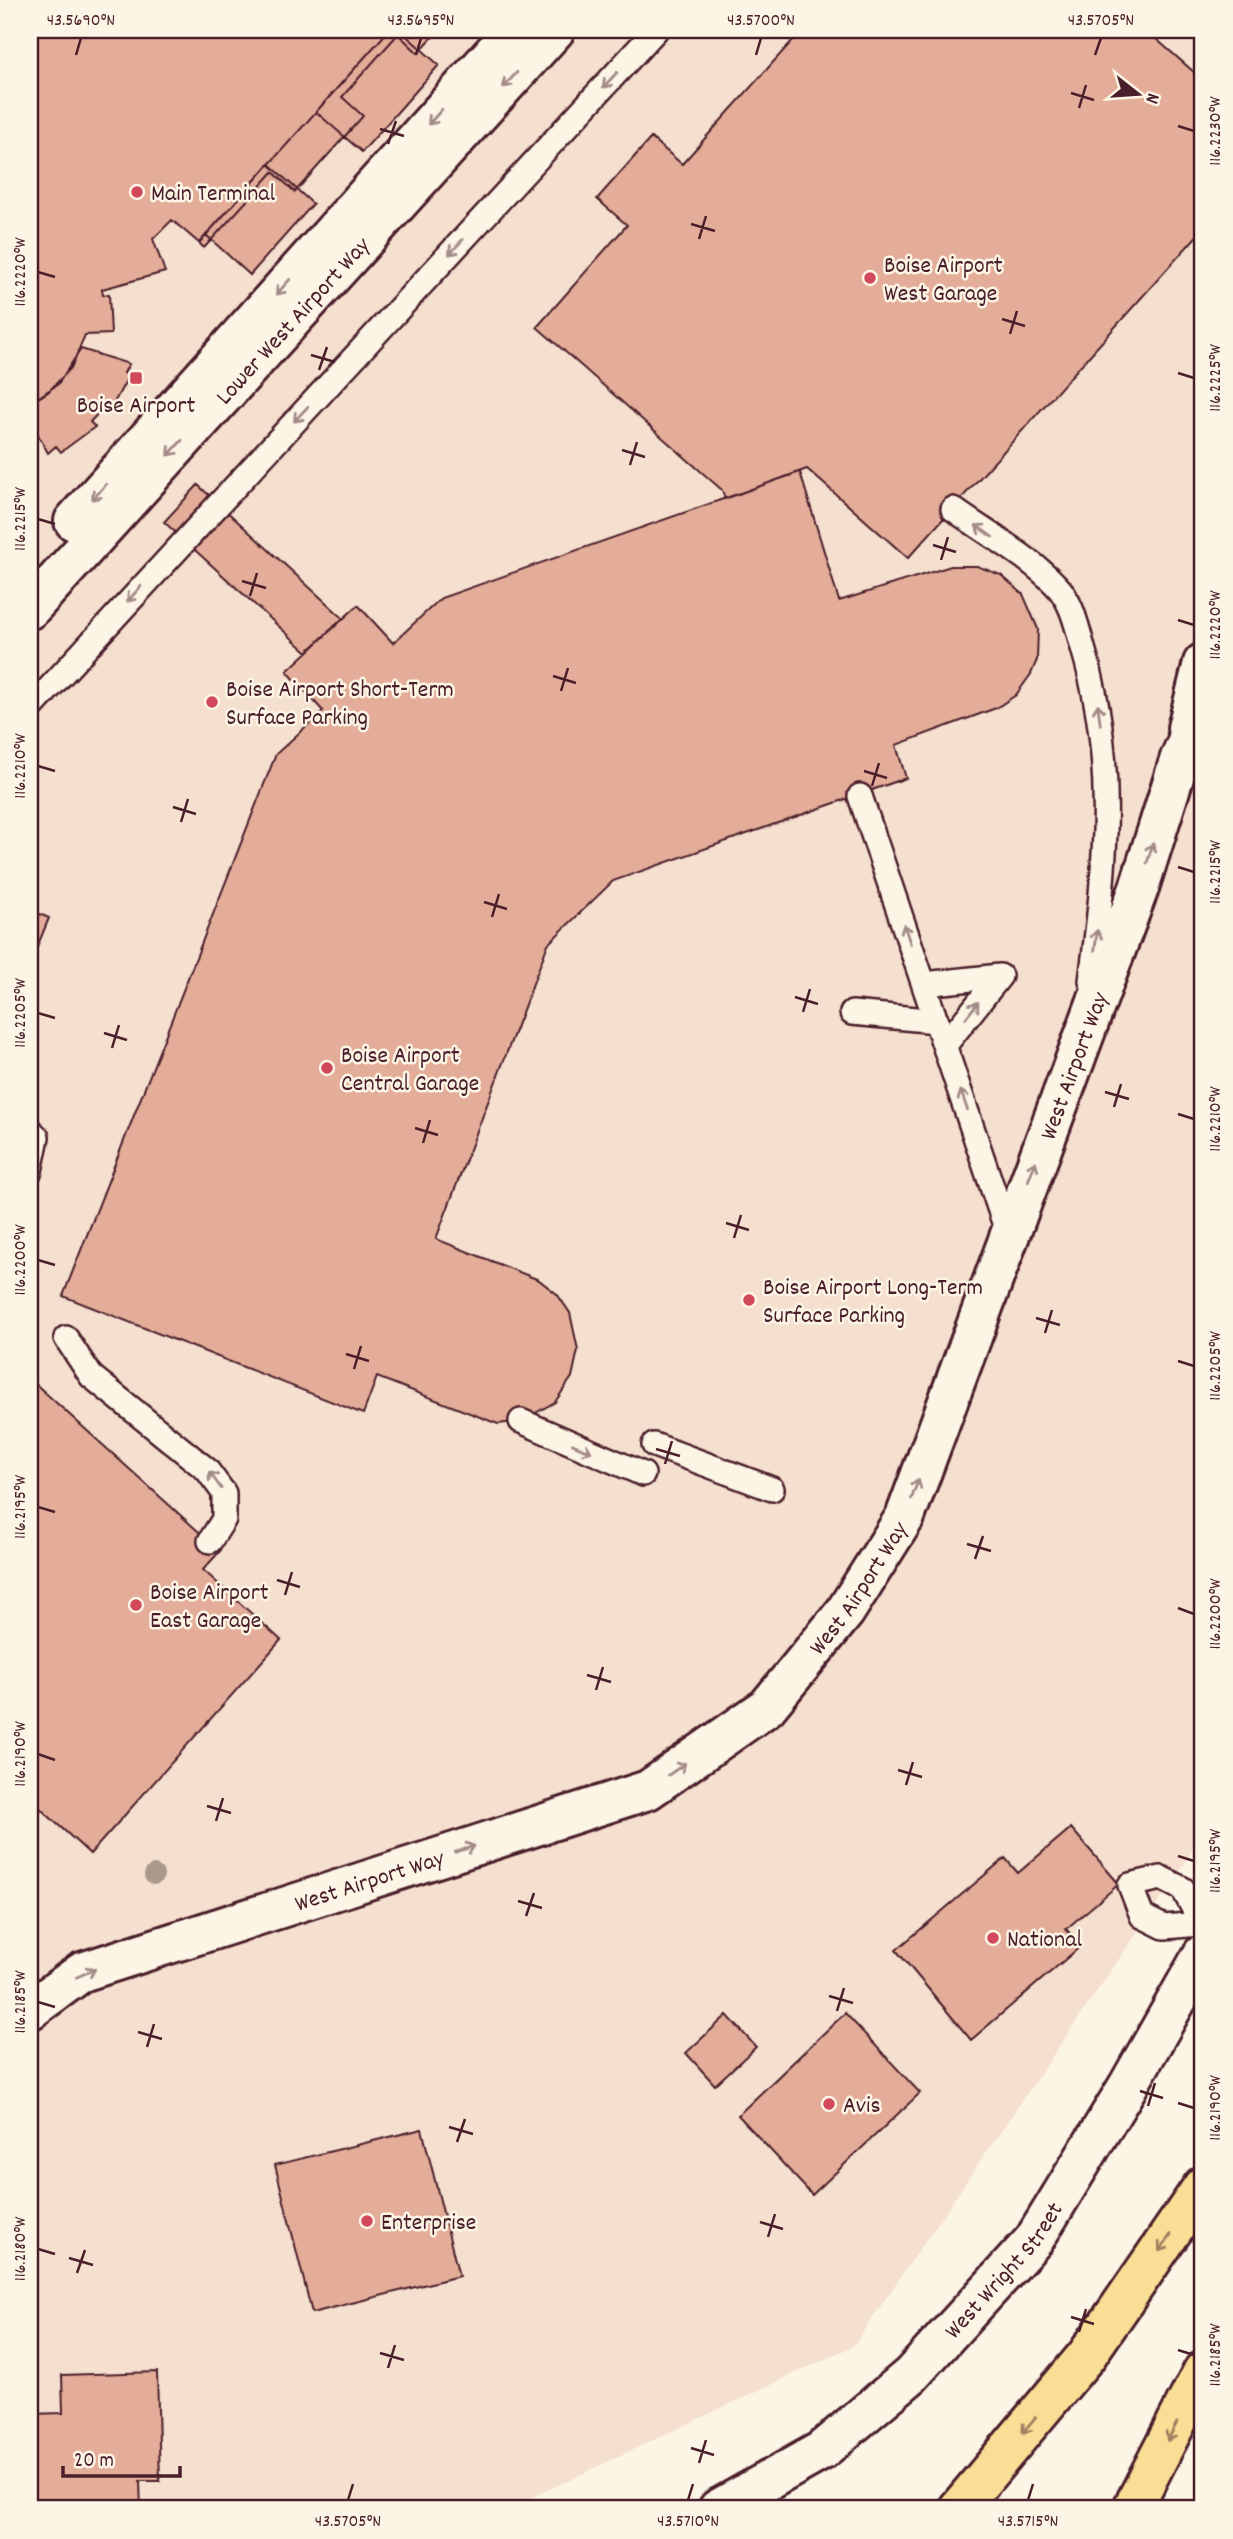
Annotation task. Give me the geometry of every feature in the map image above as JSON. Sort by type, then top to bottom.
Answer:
[{"type":"highway","points":[[958,2509],[1087,2355],[1203,2186]]},
{"type":"highway","points":[[1132,2509],[1203,2371]]},
{"type":"main road","points":[[30,570],[513,30]]},
{"type":"main road","name":"Lower West Airport Way","points":[[30,609],[555,30]]},
{"type":"main road","points":[[1180,758],[1203,663]]},
{"type":"main road","name":"West Airport Way","points":[[30,2010],[82,1972],[648,1790],[767,1707],[845,1612],[905,1517],[1008,1234],[1139,888],[1180,758],[1203,704]]},
{"type":"main road","name":"West Wright Street","points":[[718,2509],[821,2451],[911,2375],[1034,2240],[1128,2086],[1202,1935]]},
{"type":"lane","points":[[30,709],[656,30]]},
{"type":"lane","points":[[953,509],[1058,586],[1074,615],[1097,693],[1107,779],[1103,883],[1085,1032]]},
{"type":"lane","points":[[860,796],[1008,1234]]},
{"type":"lane","points":[[924,984],[1000,976],[945,1045]]},
{"type":"lane","points":[[852,1013],[937,1021]]},
{"type":"lane","points":[[30,1130],[37,1137],[30,1171]]},
{"type":"lane","points":[[66,1338],[91,1376],[208,1470],[224,1493],[224,1519],[210,1541]]},
{"type":"lane","points":[[521,1422],[643,1474]]},
{"type":"lane","points":[[654,1444],[772,1489]]},
{"type":"shaded area","name":"Boise Airport","points":[[30,30],[1203,30],[1203,1822],[1188,1859],[853,2346],[507,2509],[30,2509]]},
{"type":"building","name":"Main Terminal","points":[[30,30],[389,30],[199,243],[172,220],[153,239],[165,272],[102,289],[103,295],[109,294],[111,334],[85,335],[71,368],[48,392],[30,403]]},
{"type":"building","points":[[389,30],[439,30],[418,53],[398,34],[342,97],[363,116],[295,192],[273,172],[204,248],[199,243]]},
{"type":"building","points":[[389,30],[400,30],[439,65],[362,152],[316,112]]},
{"type":"building","name":"Boise Airport West Garage","points":[[802,30],[1146,30],[1203,80],[1203,229],[908,558],[807,469],[725,499],[722,490],[537,327],[627,225],[597,199],[651,138],[682,164]]},
{"type":"building","points":[[269,164],[313,204],[250,275],[206,235]]},
{"type":"building","points":[[81,349],[129,364],[124,373],[129,375],[108,414],[102,409],[90,422],[95,427],[61,452],[56,446],[48,453],[30,420],[30,403],[58,384]]},
{"type":"building","name":"Boise Airport Central Garage","points":[[800,472],[839,601],[951,566],[977,566],[1001,575],[1023,594],[1038,629],[1037,660],[1016,695],[996,708],[896,745],[906,778],[613,881],[548,944],[436,1239],[539,1280],[557,1294],[570,1313],[578,1350],[572,1377],[555,1402],[521,1421],[498,1424],[377,1377],[363,1414],[63,1296],[276,754],[323,711],[287,671],[358,605],[393,643],[441,598]]},
{"type":"building","points":[[198,485],[343,618],[307,652],[164,522]]},
{"type":"building","points":[[30,910],[49,918],[30,964]]},
{"type":"building","name":"Boise Airport East Garage","points":[[30,1379],[220,1551],[203,1570],[281,1640],[90,1854],[30,1799]]},
{"type":"building","name":"National","points":[[1071,1828],[1119,1884],[1066,1929],[1081,1946],[971,2040],[896,1950],[1005,1858],[1018,1873]]},
{"type":"building","name":"Avis","points":[[845,2013],[920,2093],[812,2195],[738,2115]]},
{"type":"building","points":[[727,2015],[756,2047],[715,2085],[686,2053]]},
{"type":"building","name":"Enterprise","points":[[422,2129],[459,2276],[312,2313],[275,2165]]},
{"type":"building","points":[[157,2372],[160,2481],[140,2481],[141,2509],[68,2509],[68,2500],[30,2501],[30,2414],[63,2413],[62,2375]]},
{"type":"place","name":"Main Terminal","points":[[137,192]]},
{"type":"place","name":"Boise Airport West Garage","points":[[870,278]]},
{"type":"place","name":"Boise Airport","points":[[136,378]]},
{"type":"place","name":"Boise Airport Short-Term Surface Parking","points":[[212,702]]},
{"type":"place","name":"Boise Airport Central Garage","points":[[327,1068]]},
{"type":"place","name":"Boise Airport Long-Term Surface Parking","points":[[749,1300]]},
{"type":"place","name":"Boise Airport East Garage","points":[[136,1605]]},
{"type":"place","name":"National","points":[[993,1938]]},
{"type":"place","name":"Avis","points":[[829,2104]]},
{"type":"place","name":"Enterprise","points":[[367,2221]]}]
